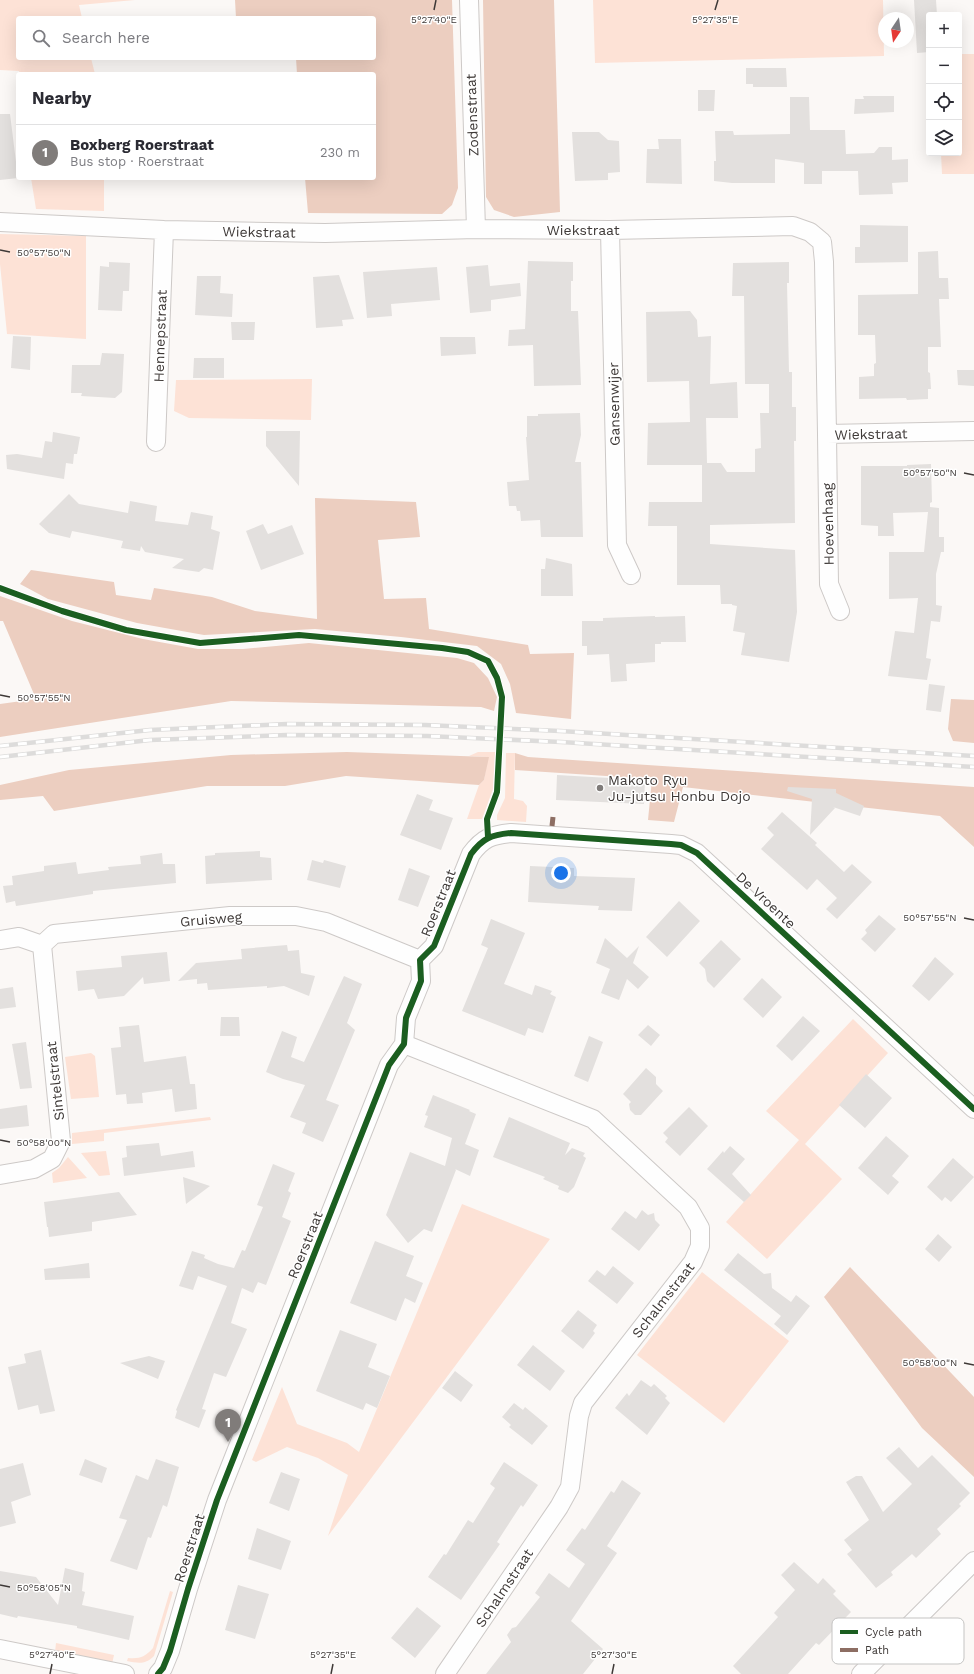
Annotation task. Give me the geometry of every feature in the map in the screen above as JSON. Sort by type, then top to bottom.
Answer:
[{"type":"street","name":"Zodenstraat","points":[[469,0],[476,229]]},
{"type":"street","name":"Wiekstraat","points":[[0,222],[164,230],[326,233],[476,229],[610,230],[793,226],[810,232],[822,242],[824,262],[827,434],[974,432]]},
{"type":"street","name":"Hennepstraat","points":[[156,442],[164,230]]},
{"type":"street","name":"Gansenwijer","points":[[610,230],[617,545],[631,575]]},
{"type":"street","name":"Hoevenhaag","points":[[827,434],[829,584],[840,611]]},
{"type":"street","name":"De Vroente","points":[[488,837],[511,833],[671,844],[681,846],[697,853],[974,1109]]},
{"type":"street","name":"Roerstraat","points":[[420,960],[434,946],[471,854],[478,845],[488,837]]},
{"type":"street","name":"Gruisweg","points":[[42,945],[54,934],[230,916],[296,916],[326,922],[420,960]]},
{"type":"street","points":[[0,940],[19,937],[42,945]]},
{"type":"street","name":"Sintelstraat","points":[[0,1175],[34,1169],[52,1159],[61,1141],[42,945]]},
{"type":"street","points":[[404,1044],[406,1018],[421,981],[420,960]]},
{"type":"street","name":"Roerstraat","points":[[158,1674],[163,1668],[170,1651],[188,1589],[217,1500],[389,1065],[404,1044]]},
{"type":"street","name":"Schalmstraat","points":[[404,1044],[593,1119],[688,1207],[700,1228],[700,1246],[693,1262],[583,1403],[579,1416],[570,1487],[559,1507],[445,1674]]},
{"type":"street","points":[[917,1618],[974,1561]]},
{"type":"street","points":[[0,1648],[125,1674]]},
{"type":"street","points":[[861,1674],[871,1664]]},
{"type":"shaded area","points":[[0,0],[135,0],[79,5],[82,16],[16,16],[16,60],[92,60],[94,72],[19,72],[0,70]]},
{"type":"shaded area","points":[[235,0],[452,0],[458,188],[452,205],[442,214],[308,213],[305,180],[376,180],[376,72],[297,72],[296,60],[376,60],[376,16],[236,16]]},
{"type":"shaded area","points":[[483,0],[554,0],[560,212],[514,217],[494,210],[486,197]]},
{"type":"shaded area","points":[[593,0],[883,0],[883,12],[878,12],[878,48],[884,48],[884,56],[595,63]]},
{"type":"shaded area","points":[[962,54],[974,54],[974,174],[942,174],[941,156],[962,156]]},
{"type":"shaded area","points":[[31,180],[104,180],[104,211],[36,209]]},
{"type":"shaded area","points":[[0,234],[86,236],[86,339],[7,334],[0,264]]},
{"type":"shaded area","points":[[312,379],[311,420],[189,418],[174,411],[176,380]]},
{"type":"shaded area","points":[[315,498],[416,502],[420,537],[378,540],[384,599],[426,598],[429,629],[528,645],[530,654],[574,653],[571,719],[516,713],[510,684],[501,664],[477,646],[315,629],[204,635],[137,623],[48,599],[20,584],[31,570],[114,582],[116,595],[151,600],[154,588],[212,597],[255,611],[317,619]]},
{"type":"shaded area","points":[[0,596],[72,621],[143,639],[198,649],[243,649],[309,643],[457,658],[474,663],[488,678],[497,697],[494,711],[481,707],[231,701],[0,737],[0,704],[36,699],[3,621],[0,621]]},
{"type":"shaded area","points":[[951,699],[974,700],[974,743],[953,741],[948,729]]},
{"type":"shaded area","points":[[347,752],[489,757],[484,780],[479,785],[346,776],[285,786],[207,786],[54,811],[43,796],[0,800],[0,785],[69,770],[231,755]]},
{"type":"shaded area","points":[[478,752],[495,752],[493,789],[482,819],[467,819],[479,785],[484,780],[488,757],[469,756]]},
{"type":"shaded area","points":[[506,753],[515,753],[514,799],[523,801],[527,806],[526,822],[497,820],[497,815],[505,798]]},
{"type":"shaded area","points":[[515,753],[528,757],[974,787],[974,847],[940,816],[683,787],[674,822],[648,820],[652,779],[515,770]]},
{"type":"shaded area","points":[[853,1019],[888,1053],[805,1144],[842,1179],[767,1259],[726,1222],[799,1140],[766,1111]]},
{"type":"shaded area","points":[[91,1053],[95,1056],[99,1097],[71,1099],[65,1057]]},
{"type":"shaded area","points":[[210,1117],[211,1120],[104,1133],[104,1141],[72,1144],[72,1133]]},
{"type":"shaded area","points":[[106,1151],[110,1175],[99,1176],[81,1153]]},
{"type":"shaded area","points":[[68,1157],[87,1178],[53,1183],[52,1173],[59,1168]]},
{"type":"shaded area","points":[[462,1204],[550,1239],[328,1536],[348,1475],[318,1458],[287,1447],[256,1462],[252,1460],[282,1387],[297,1424],[347,1443],[359,1452]]},
{"type":"shaded area","points":[[850,1267],[974,1397],[974,1477],[922,1428],[824,1297]]},
{"type":"shaded area","points":[[702,1272],[789,1341],[724,1423],[637,1355]]},
{"type":"shaded area","points":[[170,1591],[173,1592],[154,1656],[148,1661],[144,1662],[138,1663],[127,1661],[128,1658],[139,1658],[147,1654],[153,1648]]},
{"type":"shaded area","points":[[56,1643],[114,1655],[112,1664],[55,1652]]},
{"type":"building","points":[[914,0],[936,0],[937,12],[926,12],[926,52],[917,53]]},
{"type":"building","points":[[746,68],[786,68],[787,87],[753,87],[753,84],[746,84]]},
{"type":"building","points":[[698,90],[715,90],[714,111],[698,111]]},
{"type":"building","points":[[863,96],[894,96],[894,112],[854,114],[855,99],[864,99]]},
{"type":"building","points":[[790,97],[809,97],[810,130],[845,130],[846,154],[874,153],[879,147],[892,147],[892,160],[908,159],[908,182],[892,183],[893,194],[859,195],[858,171],[822,171],[822,184],[804,184],[804,163],[775,159],[775,183],[732,183],[714,181],[714,161],[716,161],[715,131],[733,131],[734,135],[790,134]]},
{"type":"building","points":[[0,114],[10,114],[16,162],[16,178],[0,180]]},
{"type":"building","points":[[572,132],[599,132],[608,140],[619,141],[620,172],[608,173],[608,180],[575,181]]},
{"type":"building","points":[[658,139],[681,139],[682,184],[646,183],[647,149],[659,149]]},
{"type":"building","points":[[860,225],[908,226],[908,262],[855,263],[855,247],[860,247]]},
{"type":"building","points":[[938,251],[939,278],[948,278],[949,299],[939,299],[941,347],[928,347],[928,372],[930,373],[931,389],[928,389],[928,399],[859,399],[859,377],[874,376],[874,364],[876,363],[875,335],[858,335],[858,295],[918,294],[918,252]]},
{"type":"building","points":[[528,261],[573,262],[573,281],[571,281],[571,311],[578,311],[581,385],[534,386],[533,345],[508,346],[509,330],[525,329]]},
{"type":"building","points":[[109,262],[130,263],[129,291],[123,291],[122,311],[98,310],[100,266],[109,267]]},
{"type":"building","points":[[789,262],[789,283],[787,283],[789,372],[792,372],[792,407],[796,407],[796,441],[794,441],[795,523],[710,525],[710,544],[795,550],[797,612],[789,662],[741,655],[745,633],[733,631],[737,606],[732,604],[721,604],[720,585],[677,585],[677,526],[648,526],[649,502],[702,502],[702,465],[647,465],[648,423],[690,422],[689,381],[647,382],[646,312],[690,311],[697,320],[698,337],[711,336],[710,384],[737,382],[738,418],[706,418],[707,463],[721,463],[727,472],[755,472],[755,449],[761,448],[760,413],[769,413],[769,384],[745,384],[744,296],[732,296],[733,263]]},
{"type":"building","points":[[488,265],[490,286],[520,283],[521,296],[491,300],[491,311],[470,313],[466,267]]},
{"type":"building","points":[[437,267],[440,300],[391,304],[392,316],[367,318],[363,272]]},
{"type":"building","points":[[339,275],[354,319],[342,320],[343,326],[316,328],[313,277]]},
{"type":"building","points":[[197,276],[221,276],[220,293],[233,294],[232,317],[195,315]]},
{"type":"building","points":[[231,322],[255,322],[254,340],[232,340]]},
{"type":"building","points":[[13,336],[31,337],[30,370],[11,368]]},
{"type":"building","points":[[440,337],[475,337],[476,354],[441,356]]},
{"type":"building","points":[[102,353],[124,354],[122,392],[115,398],[81,396],[82,393],[71,393],[72,365],[100,365]]},
{"type":"building","points":[[194,358],[224,358],[224,378],[193,378]]},
{"type":"building","points":[[957,370],[974,370],[974,386],[958,385]]},
{"type":"building","points":[[580,413],[581,435],[575,462],[581,462],[583,537],[541,537],[540,520],[521,521],[520,511],[517,511],[516,506],[509,506],[507,482],[529,480],[526,437],[527,416],[538,416],[538,414]]},
{"type":"building","points":[[266,431],[300,431],[299,486],[266,446]]},
{"type":"building","points":[[53,432],[80,437],[77,454],[74,454],[73,464],[66,463],[64,479],[7,469],[6,455],[17,454],[42,458],[45,441],[52,442]]},
{"type":"building","points":[[931,464],[932,502],[930,503],[930,507],[939,508],[939,537],[944,537],[944,552],[941,552],[936,574],[936,605],[942,606],[940,622],[931,621],[926,658],[931,659],[927,680],[888,676],[895,631],[914,633],[918,598],[889,599],[889,552],[924,552],[928,512],[893,513],[894,536],[878,536],[878,526],[861,525],[861,466],[907,466]]},
{"type":"building","points":[[69,494],[79,504],[128,513],[130,501],[157,506],[155,521],[188,525],[191,512],[213,516],[211,529],[220,532],[213,570],[204,568],[199,572],[172,568],[184,559],[145,552],[141,546],[140,551],[121,548],[123,541],[72,531],[70,538],[49,533],[39,524]]},
{"type":"building","points":[[263,524],[268,534],[292,525],[304,554],[261,570],[246,531]]},
{"type":"building","points":[[546,558],[572,564],[573,596],[541,596],[541,569],[545,569]]},
{"type":"building","points":[[685,616],[686,642],[661,642],[661,644],[655,644],[655,662],[626,664],[627,681],[611,682],[609,654],[587,655],[587,646],[582,646],[582,621],[603,621],[603,618]]},
{"type":"building","points":[[929,684],[945,686],[941,712],[926,710]]},
{"type":"building","name":"Makoto Ryu Ju-jutsu Honbu Dojo","points":[[557,775],[645,780],[644,804],[556,800]]},
{"type":"building","points":[[788,787],[836,789],[836,793],[864,806],[860,816],[833,807],[835,808],[810,835],[812,799],[787,791]]},
{"type":"building","points":[[417,794],[433,800],[429,810],[453,818],[441,850],[400,835]]},
{"type":"building","points":[[782,812],[817,843],[815,845],[844,872],[852,864],[872,882],[837,919],[826,909],[837,898],[817,879],[807,890],[761,849],[774,835],[767,828]]},
{"type":"building","points":[[260,851],[260,857],[271,858],[272,880],[206,884],[205,856],[215,855],[215,853]]},
{"type":"building","points":[[162,853],[163,864],[175,864],[176,883],[93,891],[93,894],[16,906],[15,901],[6,903],[3,886],[13,885],[12,876],[44,871],[44,866],[76,862],[78,874],[109,870],[108,867],[141,864],[140,856]]},
{"type":"building","points":[[312,860],[323,863],[324,860],[346,866],[340,888],[307,880]]},
{"type":"building","points":[[530,866],[574,868],[574,876],[635,878],[632,911],[598,910],[599,906],[528,902]]},
{"type":"building","points":[[409,868],[430,876],[418,907],[398,900]]},
{"type":"building","points":[[679,901],[700,921],[667,957],[646,937]]},
{"type":"building","points":[[879,915],[896,929],[875,952],[861,939],[867,933],[865,930]]},
{"type":"building","points":[[491,919],[525,933],[504,984],[532,995],[535,985],[552,991],[550,994],[556,997],[543,1033],[528,1028],[525,1036],[462,1011],[488,948],[481,945]]},
{"type":"building","points":[[605,938],[627,958],[639,946],[633,963],[649,977],[638,989],[627,979],[619,1000],[601,993],[610,969],[596,963]]},
{"type":"building","points":[[721,940],[741,959],[714,988],[707,981],[705,969],[699,963]]},
{"type":"building","points":[[287,945],[288,951],[299,950],[301,973],[315,976],[309,996],[284,986],[208,990],[207,983],[197,984],[197,979],[178,981],[196,963],[242,959],[241,949]]},
{"type":"building","points":[[167,952],[170,981],[144,984],[143,977],[124,996],[98,999],[94,989],[78,991],[76,971],[122,967],[121,956]]},
{"type":"building","points":[[935,957],[954,974],[929,1001],[912,986]]},
{"type":"building","points":[[344,976],[362,984],[347,1023],[355,1030],[326,1100],[339,1105],[323,1142],[302,1133],[306,1123],[290,1117],[305,1085],[283,1079],[266,1072],[282,1031],[297,1037],[291,1057],[304,1062]]},
{"type":"building","points":[[762,978],[782,997],[763,1018],[743,999]]},
{"type":"building","points":[[13,987],[16,1007],[0,1009],[0,989]]},
{"type":"building","points":[[803,1016],[820,1031],[792,1061],[776,1046]]},
{"type":"building","points":[[221,1017],[239,1017],[240,1036],[220,1036]]},
{"type":"building","points":[[139,1025],[144,1062],[186,1056],[190,1084],[195,1084],[197,1109],[175,1112],[172,1089],[142,1093],[143,1103],[127,1104],[126,1094],[116,1095],[111,1048],[121,1047],[119,1027]]},
{"type":"building","points":[[648,1025],[660,1035],[651,1046],[638,1035]]},
{"type":"building","points":[[589,1036],[603,1042],[588,1082],[574,1076]]},
{"type":"building","points":[[26,1042],[32,1088],[20,1089],[12,1044]]},
{"type":"building","points":[[646,1068],[656,1077],[656,1084],[663,1091],[641,1115],[635,1115],[630,1110],[629,1104],[631,1102],[623,1094]]},
{"type":"building","points":[[866,1074],[892,1098],[865,1128],[839,1105]]},
{"type":"building","points":[[433,1095],[470,1110],[469,1111],[476,1114],[465,1144],[479,1150],[470,1176],[455,1169],[456,1170],[432,1232],[424,1229],[408,1243],[386,1215],[410,1152],[445,1166],[452,1138],[424,1127],[428,1116],[425,1115]]},
{"type":"building","points":[[27,1105],[29,1126],[0,1129],[0,1109]]},
{"type":"building","points":[[689,1107],[708,1126],[680,1156],[665,1142],[668,1138],[663,1133]]},
{"type":"building","points":[[509,1117],[570,1143],[565,1155],[572,1148],[585,1153],[583,1156],[586,1158],[574,1187],[568,1193],[558,1189],[559,1186],[543,1179],[545,1177],[493,1157]]},
{"type":"building","points":[[886,1136],[909,1156],[892,1176],[899,1182],[888,1195],[858,1168]]},
{"type":"building","points":[[159,1143],[161,1156],[193,1151],[195,1167],[124,1176],[122,1158],[127,1157],[126,1146]]},
{"type":"building","points":[[730,1146],[745,1159],[732,1174],[751,1195],[744,1202],[707,1169],[723,1151],[724,1153]]},
{"type":"building","points":[[953,1158],[974,1177],[951,1202],[945,1197],[942,1201],[927,1187]]},
{"type":"building","points":[[273,1164],[295,1173],[288,1191],[291,1193],[282,1217],[291,1221],[266,1285],[258,1282],[253,1293],[242,1288],[231,1323],[247,1329],[226,1377],[214,1373],[202,1409],[206,1410],[199,1428],[175,1418],[176,1410],[227,1286],[198,1276],[193,1290],[179,1286],[192,1251],[205,1255],[204,1258],[218,1264],[234,1268],[242,1250],[245,1251],[263,1207],[257,1205]]},
{"type":"building","points":[[183,1177],[210,1186],[186,1204]]},
{"type":"building","points":[[119,1192],[137,1215],[92,1222],[92,1231],[49,1237],[44,1202]]},
{"type":"building","points":[[642,1210],[648,1215],[654,1213],[655,1220],[660,1225],[639,1251],[611,1229],[625,1211],[636,1219]]},
{"type":"building","points":[[938,1234],[952,1247],[939,1262],[925,1249]]},
{"type":"building","points":[[375,1241],[414,1256],[406,1276],[423,1283],[415,1303],[405,1298],[396,1321],[350,1303]]},
{"type":"building","points":[[738,1253],[764,1274],[771,1273],[772,1288],[791,1302],[796,1295],[810,1306],[787,1335],[774,1324],[781,1316],[724,1270]]},
{"type":"building","points":[[89,1263],[90,1278],[45,1280],[44,1269]]},
{"type":"building","points":[[613,1266],[634,1283],[617,1304],[588,1281],[597,1270],[605,1276]]},
{"type":"building","points":[[578,1310],[597,1325],[593,1331],[595,1333],[583,1349],[561,1331]]},
{"type":"building","points":[[340,1330],[377,1344],[368,1367],[390,1376],[377,1408],[366,1403],[363,1410],[316,1391]]},
{"type":"building","points":[[533,1345],[565,1371],[550,1391],[517,1365]]},
{"type":"building","points":[[41,1350],[55,1411],[40,1414],[38,1405],[18,1410],[8,1367],[26,1363],[24,1354]]},
{"type":"building","points":[[149,1356],[165,1361],[158,1379],[120,1363]]},
{"type":"building","points":[[455,1371],[473,1385],[461,1402],[442,1388]]},
{"type":"building","points":[[641,1380],[651,1387],[654,1384],[667,1396],[665,1398],[670,1403],[647,1435],[615,1408],[627,1393],[629,1396]]},
{"type":"building","points":[[514,1403],[523,1410],[525,1407],[548,1426],[532,1445],[509,1427],[511,1425],[502,1417]]},
{"type":"building","points":[[899,1447],[918,1468],[932,1455],[970,1493],[959,1504],[961,1506],[937,1529],[941,1534],[916,1558],[912,1554],[891,1572],[893,1575],[876,1588],[847,1554],[852,1550],[844,1540],[869,1520],[846,1482],[856,1476],[862,1476],[883,1512],[912,1484],[886,1458]]},
{"type":"building","points":[[85,1459],[107,1468],[102,1483],[79,1475]]},
{"type":"building","points":[[156,1459],[179,1467],[167,1507],[163,1505],[151,1538],[148,1537],[137,1570],[110,1561],[127,1520],[119,1518],[136,1475],[148,1480]]},
{"type":"building","points":[[504,1462],[538,1485],[523,1507],[521,1505],[497,1542],[500,1544],[461,1600],[428,1577],[444,1554],[446,1555],[468,1520],[473,1523],[495,1488],[490,1484]]},
{"type":"building","points":[[23,1463],[31,1495],[11,1502],[16,1523],[0,1527],[0,1469]]},
{"type":"building","points":[[281,1472],[300,1479],[289,1511],[269,1503]]},
{"type":"building","points":[[622,1480],[641,1493],[607,1546],[617,1553],[571,1621],[603,1649],[583,1674],[486,1674],[511,1642],[507,1635],[512,1628],[516,1627],[540,1597],[535,1593],[549,1573],[569,1588],[585,1564],[566,1550],[582,1528],[585,1530],[611,1491],[614,1493]]},
{"type":"building","points":[[257,1528],[291,1541],[281,1570],[248,1559]]},
{"type":"building","points":[[794,1562],[818,1584],[823,1578],[836,1591],[833,1594],[851,1612],[845,1618],[832,1618],[832,1632],[819,1645],[816,1643],[788,1674],[741,1674],[733,1666],[778,1617],[774,1613],[795,1590],[781,1575]]},
{"type":"building","points":[[65,1568],[84,1573],[82,1591],[85,1592],[82,1605],[134,1616],[129,1640],[77,1628],[77,1626],[18,1616],[17,1618],[0,1614],[0,1571],[36,1577],[58,1605]]},
{"type":"building","points":[[238,1585],[269,1594],[255,1639],[225,1630]]},
{"type":"building","points":[[417,1607],[441,1626],[415,1658],[391,1638]]},
{"type":"railway","points":[[0,746],[150,730],[287,724],[425,725],[560,731],[974,756]]},
{"type":"railway","points":[[0,757],[150,740],[287,735],[427,736],[561,742],[974,767]]},
{"type":"marked path","points":[[552,826],[553,817]]},
{"type":"cycle path","points":[[0,588],[62,611],[126,630],[200,643],[299,635],[442,648],[468,652],[488,661],[497,678],[502,697],[497,792],[487,819],[488,837]]},
{"type":"cycle path","points":[[158,1674],[163,1668],[170,1651],[188,1589],[217,1500],[389,1065],[404,1044],[406,1018],[421,981],[420,960],[434,946],[471,854],[488,838],[511,833],[681,845],[697,853],[974,1109]]},
{"type":"place","name":"Makoto Ryu Ju-jutsu Honbu Dojo","points":[[600,788]]},
{"type":"place","name":"Boxberg Roerstraat","points":[[228,1442]]}]
